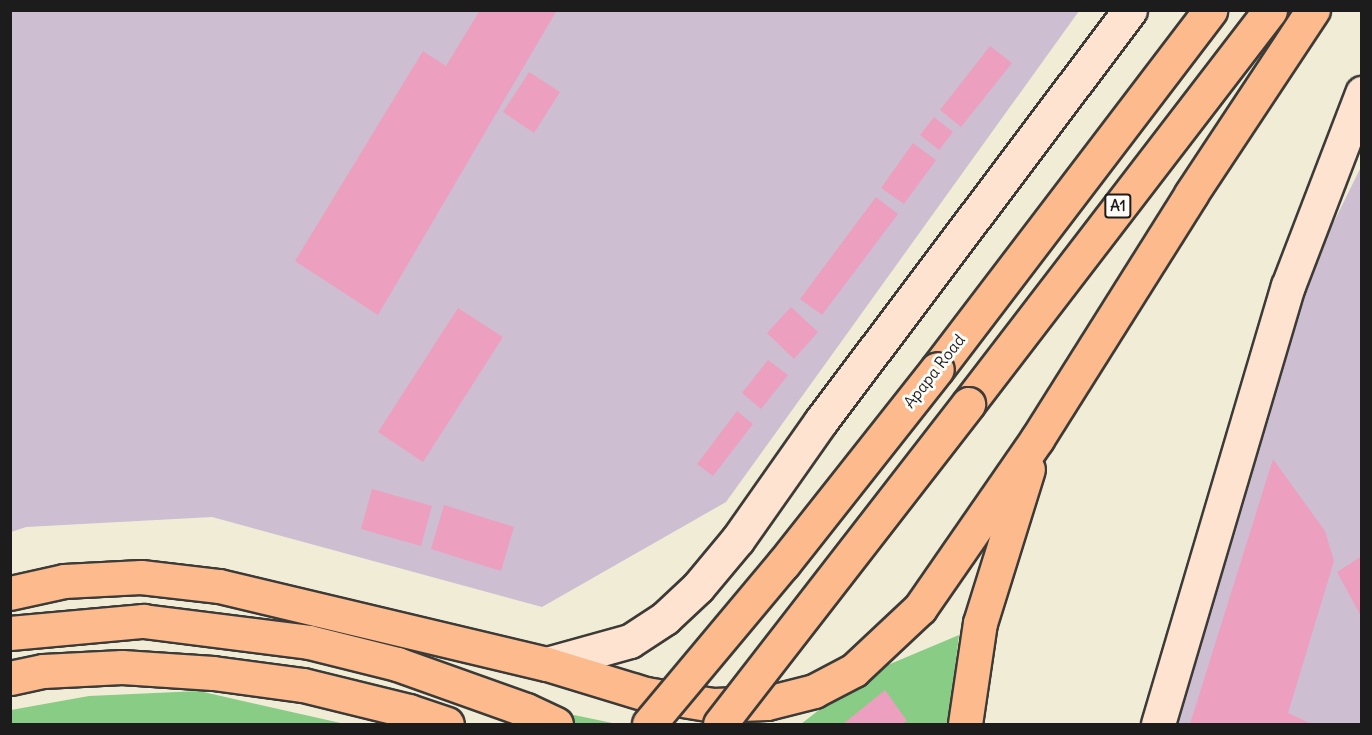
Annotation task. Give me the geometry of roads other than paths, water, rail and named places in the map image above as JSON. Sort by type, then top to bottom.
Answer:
[{"type":"main road","name":"Apapa Road","points":[[649,724],[783,564],[930,378],[1210,10]]},
{"type":"main road","name":"A1","points":[[720,724],[1270,10]]},
{"type":"main road","points":[[10,593],[64,581],[141,577],[219,586],[547,664],[646,694],[713,705],[766,703],[813,691],[854,670],[920,608],[1037,439],[1184,203],[1313,10]]},
{"type":"main road","points":[[965,724],[980,623],[1037,439]]},
{"type":"main road","points":[[10,633],[143,621],[309,642],[397,664],[556,724]]},
{"type":"main road","points":[[10,678],[43,671],[122,667],[213,673],[303,685],[409,711],[447,724]]},
{"type":"street","points":[[547,664],[630,641],[665,618],[698,587],[738,539],[828,412],[1130,10]]},
{"type":"street","points":[[1158,724],[1288,285],[1362,93]]}]
